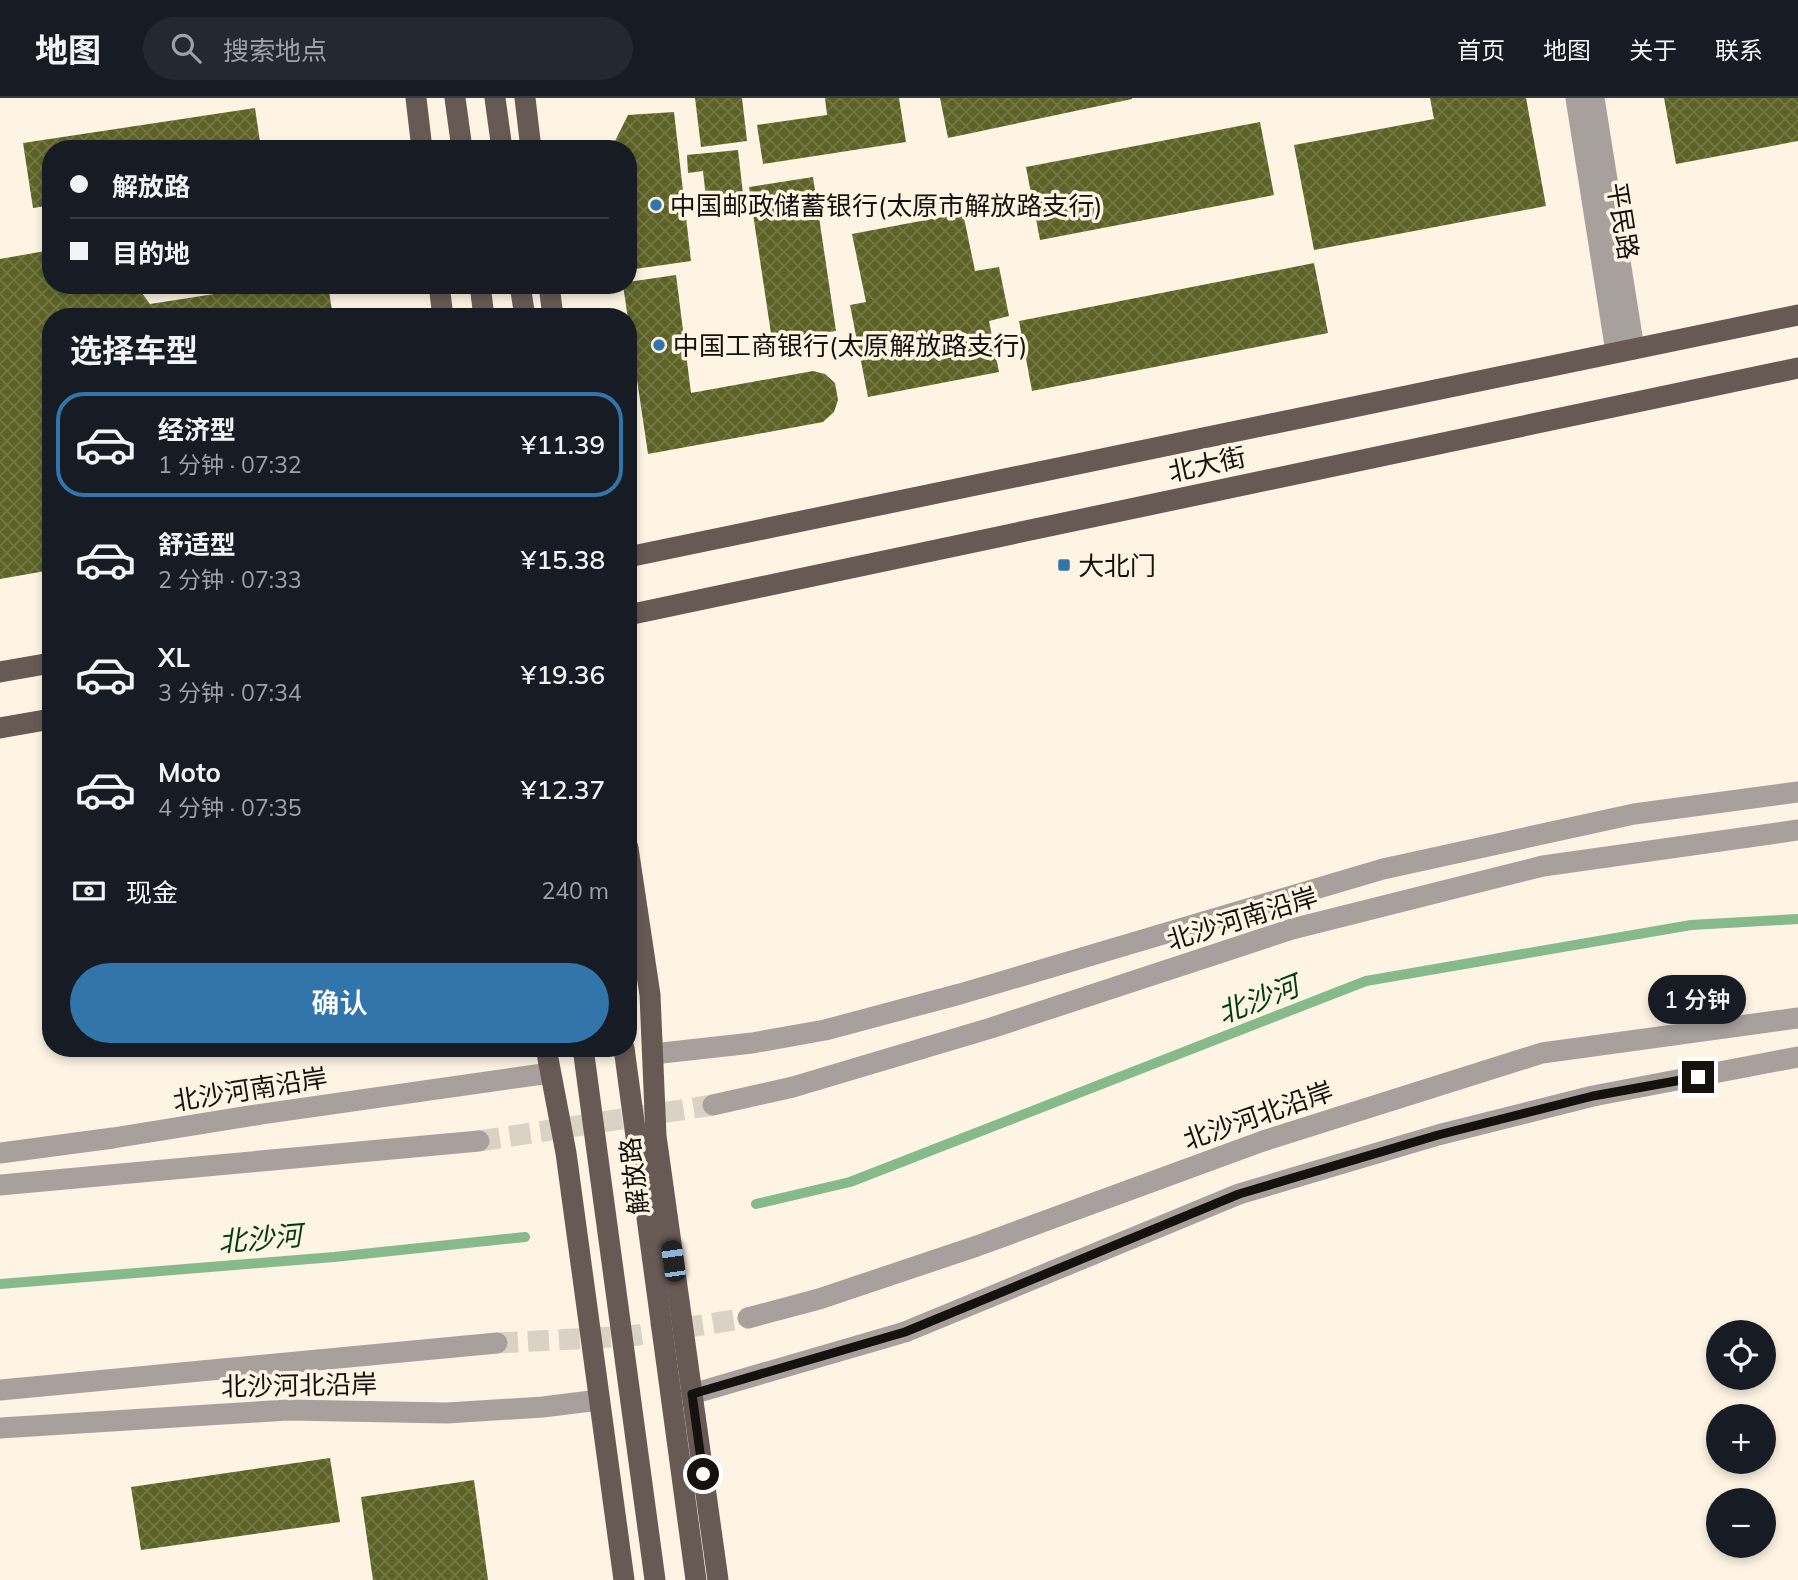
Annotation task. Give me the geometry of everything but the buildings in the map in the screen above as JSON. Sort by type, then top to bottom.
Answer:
[{"type":"main road","points":[[415,98],[421,140]]},
{"type":"main road","points":[[455,98],[461,140]]},
{"type":"main road","points":[[495,98],[501,140]]},
{"type":"main road","points":[[525,98],[530,140]]},
{"type":"main road","points":[[637,555],[1798,315]]},
{"type":"main road","name":"北大街","points":[[637,613],[1798,368]]},
{"type":"main road","points":[[0,672],[42,665]]},
{"type":"main road","points":[[0,728],[42,721]]},
{"type":"main road","name":"解放路","points":[[637,908],[650,995],[656,1136],[718,1580]]},
{"type":"main road","points":[[547,1057],[566,1153],[624,1580]]},
{"type":"main road","name":"解放路","points":[[584,1057],[654,1580]]},
{"type":"main road","name":"解放路","points":[[625,1057],[696,1580]]},
{"type":"street","name":"平民路","points":[[1576,98],[1625,351]]},
{"type":"street","name":"平民路","points":[[1594,98],[1625,351]]},
{"type":"street","points":[[653,1054],[752,1043],[825,1030],[960,994],[1383,869],[1634,814],[1798,792]]},
{"type":"street","name":"北沙河南沿岸","points":[[713,1105],[793,1087],[991,1028],[1292,929],[1543,866],[1798,830]]},
{"type":"street","name":"北沙河北沿岸","points":[[748,1318],[819,1299],[963,1250],[1263,1141],[1542,1053],[1798,1018]]},
{"type":"street","points":[[692,1394],[905,1332],[1239,1194],[1438,1135],[1593,1096],[1798,1057]]},
{"type":"street","name":"北沙河南沿岸","points":[[0,1153],[550,1073]]},
{"type":"street","points":[[0,1185],[479,1141]]},
{"type":"street","name":"北沙河北沿岸","points":[[0,1390],[497,1343]]},
{"type":"street","name":"北沙河北沿岸","points":[[0,1428],[288,1410],[447,1413],[543,1407],[599,1400]]},
{"type":"waterway","name":"北沙河","points":[[756,1204],[850,1182],[1366,981],[1691,925],[1798,919]]},
{"type":"waterway","name":"北沙河","points":[[0,1284],[334,1257],[525,1237]]},
{"type":"tunnel","points":[[479,1141],[713,1105]]},
{"type":"tunnel","points":[[497,1343],[631,1336],[748,1318]]},
{"type":"place","name":"中国邮政储蓄银行(太原市解放路支行)","points":[[656,205]]},
{"type":"place","name":"中国工商银行(太原解放路支行)","points":[[659,345]]},
{"type":"place","name":"大北门","points":[[1064,565]]},
{"type":"route","points":[[703,1474],[692,1394],[905,1332],[1239,1194],[1438,1135],[1593,1096],[1698,1077]]}]
